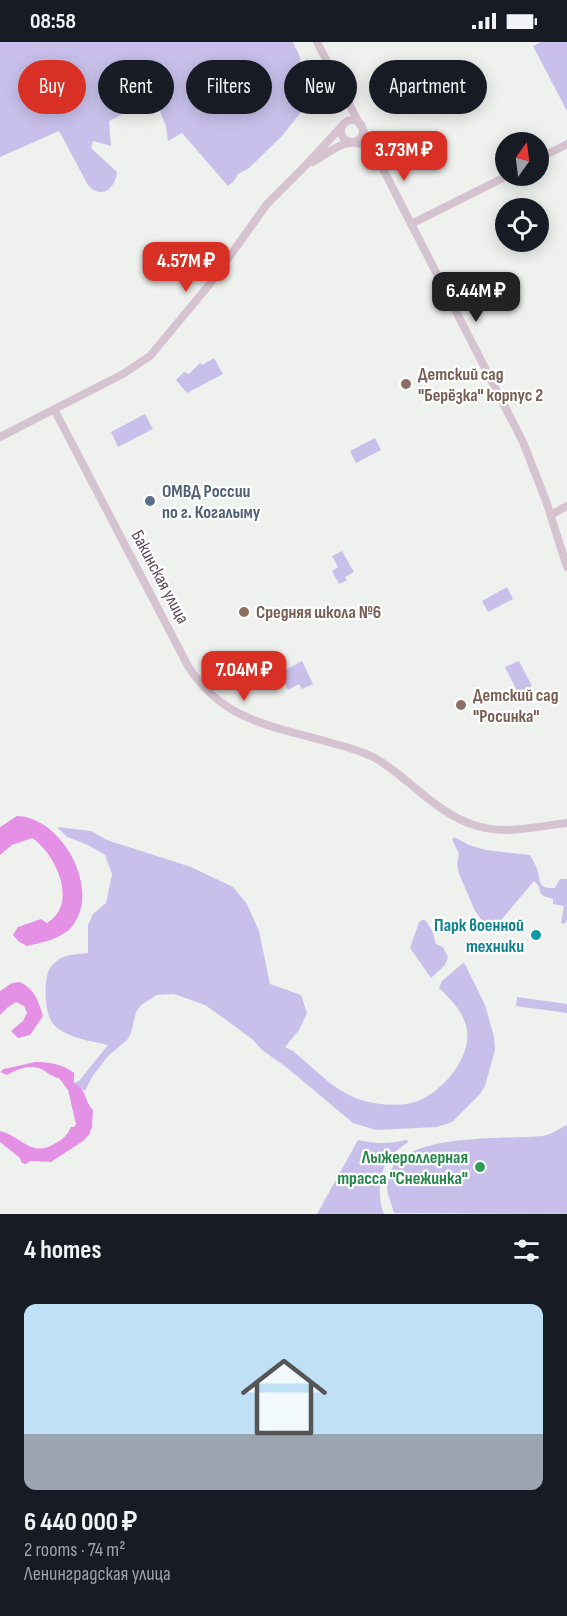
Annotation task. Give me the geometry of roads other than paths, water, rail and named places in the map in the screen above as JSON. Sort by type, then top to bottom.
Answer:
[{"type":"street","points":[[317,42],[326,60]]},
{"type":"street","points":[[315,159],[343,125],[348,114]]},
{"type":"street","points":[[354,114],[522,442],[551,515],[567,567]]},
{"type":"street","points":[[343,125],[352,120],[361,126]]},
{"type":"street","points":[[343,125],[342,136],[351,142],[363,143],[374,153]]},
{"type":"street","points":[[0,437],[134,368],[157,349],[215,277],[258,214],[284,185],[315,159],[360,137],[361,126]]},
{"type":"street","points":[[549,153],[567,144]]},
{"type":"street","points":[[411,224],[495,182]]},
{"type":"street","name":"Бакинская улица","points":[[54,410],[188,666],[207,692],[219,702],[249,719],[369,755],[388,766],[445,811],[475,826],[501,830],[567,823]]},
{"type":"street","points":[[551,515],[567,506]]},
{"type":"place","name":"Детский сад \"Берёзка\" корпус 2","points":[[406,384]]},
{"type":"place","name":"ОМВД России по г. Когалыму","points":[[150,501]]},
{"type":"place","name":"Средняя школа №6","points":[[244,612]]},
{"type":"place","name":"Детский сад \"Росинка\"","points":[[461,705]]},
{"type":"place","name":"Парк военной техники","points":[[536,935]]},
{"type":"place","name":"Лыжероллерная трасса \"Снежинка\"","points":[[480,1167]]}]
